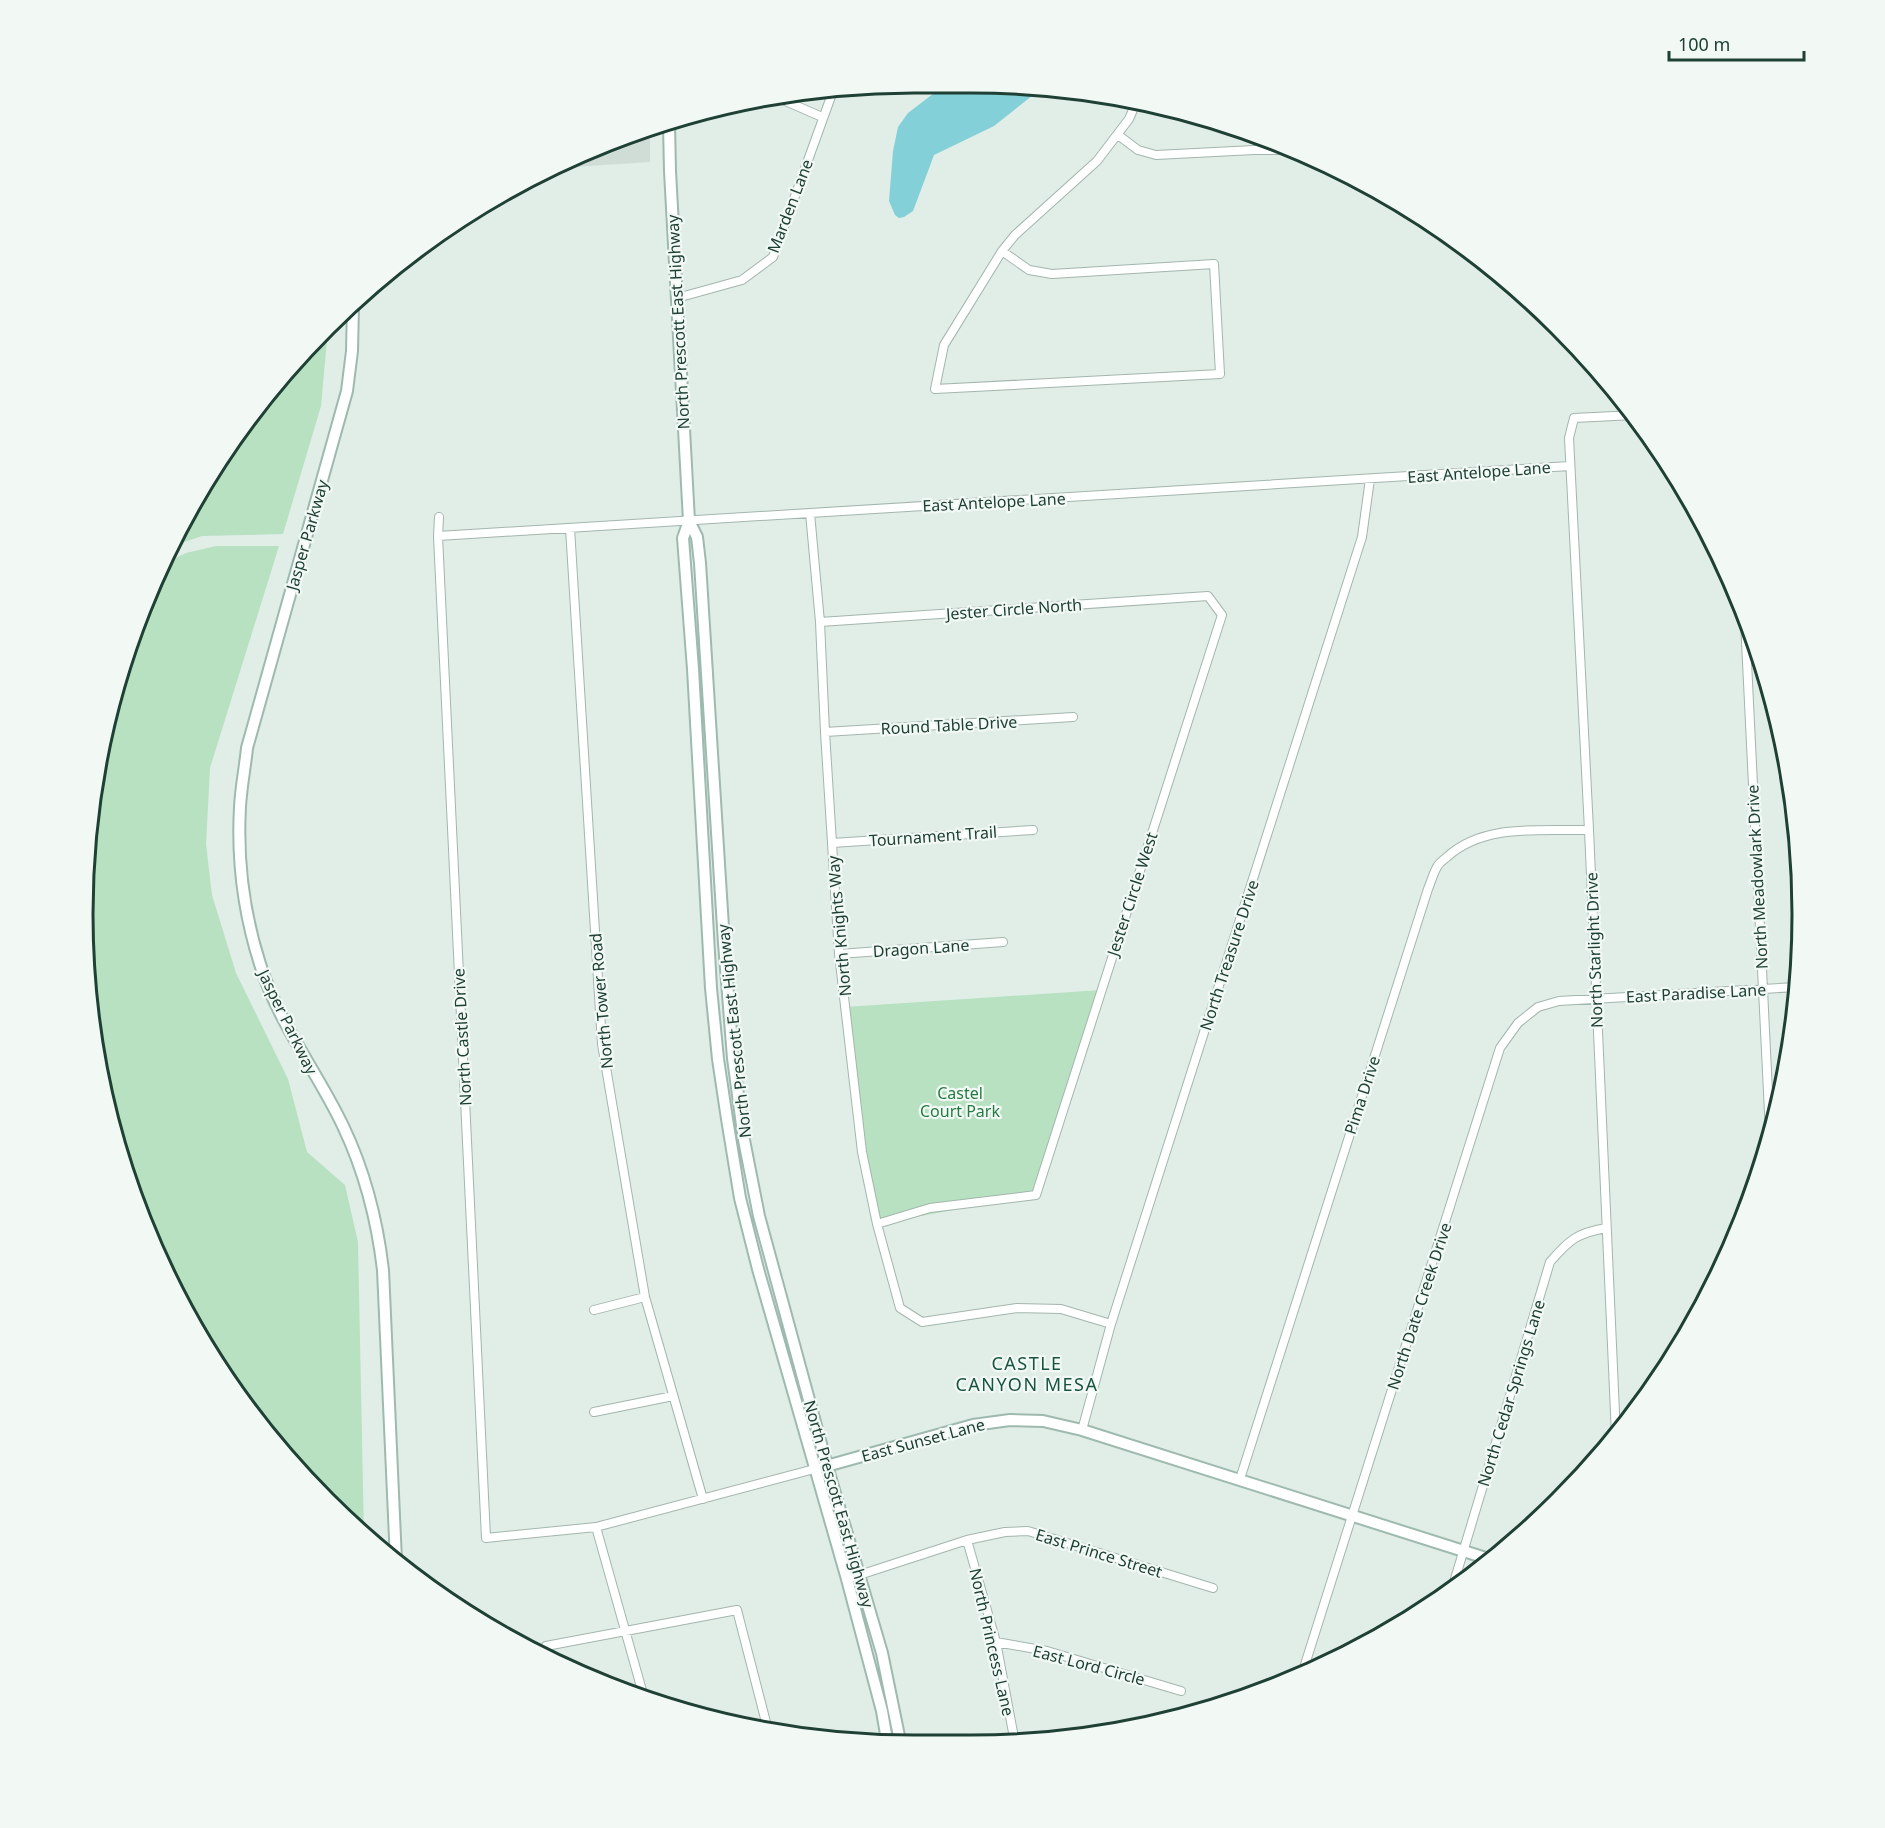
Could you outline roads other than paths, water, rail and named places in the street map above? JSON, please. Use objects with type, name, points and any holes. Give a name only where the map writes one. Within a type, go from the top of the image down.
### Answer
[{"type":"street","name":"Marden Lane","points":[[677,298],[742,280],[773,257],[830,98]]},
{"type":"street","points":[[790,103],[822,117]]},
{"type":"street","points":[[1002,251],[1029,270],[1052,274],[1214,264],[1220,374],[935,389],[944,345],[1002,251],[1015,235],[1097,161],[1118,135],[1133,109]]},
{"type":"street","name":"North Prescott East Highway","points":[[669,131],[689,521],[683,538],[718,1059],[740,1198],[758,1269],[820,1468],[859,1575],[882,1653],[899,1734]]},
{"type":"street","points":[[1118,135],[1138,150],[1156,155],[1273,151]]},
{"type":"street","name":"Jasper Parkway","points":[[353,315],[352,351],[347,391],[247,748],[240,805],[240,850],[243,893],[260,966],[297,1045],[343,1126],[369,1192],[378,1233],[383,1280],[395,1550]]},
{"type":"street","name":"North Starlight Drive","points":[[1615,1422],[1569,438],[1574,418],[1623,416]]},
{"type":"street","name":"East Antelope Lane","points":[[438,536],[1570,466]]},
{"type":"street","name":"North Treasure Drive","points":[[1082,1430],[1111,1324],[1362,537],[1370,479]]},
{"type":"street","name":"North Knights Way","points":[[810,513],[820,622],[839,954],[862,1152],[876,1224],[900,1308],[922,1322],[1017,1308],[1061,1309],[1111,1324]]},
{"type":"street","points":[[438,536],[439,516]]},
{"type":"street","name":"North Prescott East Highway","points":[[689,521],[697,537],[700,563],[717,848],[733,1058],[743,1132],[759,1216],[886,1734]]},
{"type":"street","name":"North Tower Road","points":[[570,528],[602,1044],[645,1297],[704,1499]]},
{"type":"street","name":"North Castle Drive","points":[[438,536],[486,1538]]},
{"type":"street","name":"Jester Circle North","points":[[820,622],[1208,596]]},
{"type":"street","name":"Jester Circle West","points":[[876,1224],[930,1208],[1036,1194],[1222,615],[1208,596]]},
{"type":"street","name":"North Meadowlark Drive","points":[[1746,645],[1769,1106]]},
{"type":"street","name":"Round Table Drive","points":[[825,732],[1073,717]]},
{"type":"street","name":"Tournament Trail","points":[[832,843],[1033,830]]},
{"type":"street","name":"Pima Drive","points":[[1240,1479],[1437,866],[1453,851],[1468,842],[1488,835],[1509,832],[1589,830]]},
{"type":"street","points":[[703,849],[717,848]]},
{"type":"street","name":"Dragon Lane","points":[[839,954],[1003,942]]},
{"type":"street","name":"East Paradise Lane","points":[[1596,999],[1788,988]]},
{"type":"street","name":"North Date Creek Drive","points":[[1305,1663],[1500,1048],[1518,1023],[1538,1007],[1559,1001],[1596,999]]},
{"type":"street","points":[[729,1134],[743,1132]]},
{"type":"street","name":"North Cedar Springs Lane","points":[[1456,1576],[1550,1262],[1565,1244],[1586,1232],[1606,1228]]},
{"type":"street","points":[[594,1310],[645,1297]]},
{"type":"street","points":[[594,1412],[673,1396]]},
{"type":"street","name":"East Sunset Lane","points":[[486,1538],[597,1527],[973,1425],[1010,1420],[1042,1421],[1082,1430],[1481,1557]]},
{"type":"street","points":[[597,1527],[642,1688]]},
{"type":"street","name":"East Prince Street","points":[[847,1579],[967,1540],[1028,1531],[1213,1588]]},
{"type":"street","name":"North Princess Lane","points":[[967,1540],[996,1642],[1014,1733]]},
{"type":"street","points":[[546,1647],[737,1610],[766,1721]]},
{"type":"street","name":"East Lord Circle","points":[[996,1642],[1047,1651],[1181,1691]]},
{"type":"water","points":[[934,93],[1032,96],[994,126],[934,155],[913,211],[899,218],[895,215],[889,201],[893,151],[898,127],[908,113]]},
{"type":"district","name":"CASTLE CANYON MESA","points":[[1027,1373]]},
{"type":"park label","name":"Castel Court Park","points":[[960,1102]]}]
